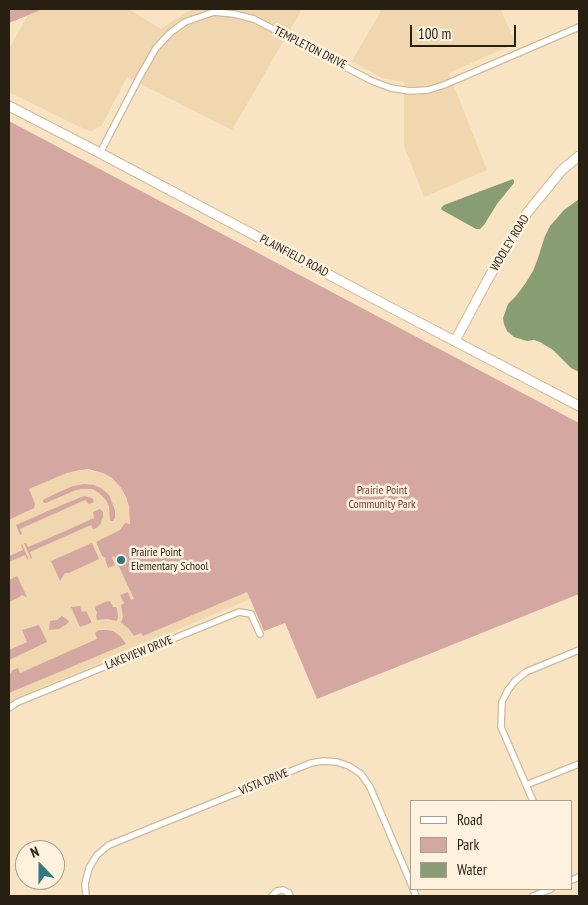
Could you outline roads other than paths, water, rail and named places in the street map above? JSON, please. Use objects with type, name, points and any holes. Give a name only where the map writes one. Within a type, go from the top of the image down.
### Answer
[{"type":"main road","name":"PLAINFIELD ROAD","points":[[9,106],[579,406]]},
{"type":"main road","name":"WOOLEY ROAD","points":[[455,340],[527,213],[562,170],[579,156]]},
{"type":"street","name":"TEMPLETON DRIVE","points":[[100,153],[156,48],[170,33],[186,22],[214,10],[254,19],[372,80],[390,88],[410,91],[428,90],[444,86],[579,27]]},
{"type":"street","name":"LAKEVIEW DRIVE","points":[[9,708],[18,702],[239,612],[251,614],[260,634]]},
{"type":"street","points":[[532,800],[501,727],[502,702],[515,681],[526,672],[579,650]]},
{"type":"street","name":"VISTA DRIVE","points":[[86,896],[84,884],[89,868],[97,856],[109,845],[311,763],[323,761],[337,762],[349,766],[361,774],[370,787],[410,882]]},
{"type":"street","points":[[526,785],[579,764]]},
{"type":"street","points":[[272,896],[277,890],[283,890],[289,893],[290,896]]},
{"type":"street","points":[[533,896],[548,890]]},
{"type":"water","points":[[513,179],[514,183],[480,229],[476,229],[441,208],[444,205]]},
{"type":"water","points":[[579,199],[579,372],[571,368],[553,350],[540,342],[514,337],[507,331],[503,318],[508,304],[516,296],[533,271],[550,226],[564,210]]},
{"type":"place","name":"Prairie Point Elementary School","points":[[121,560]]},
{"type":"park label","name":"Prairie Point Community Park","points":[[382,498]]}]
